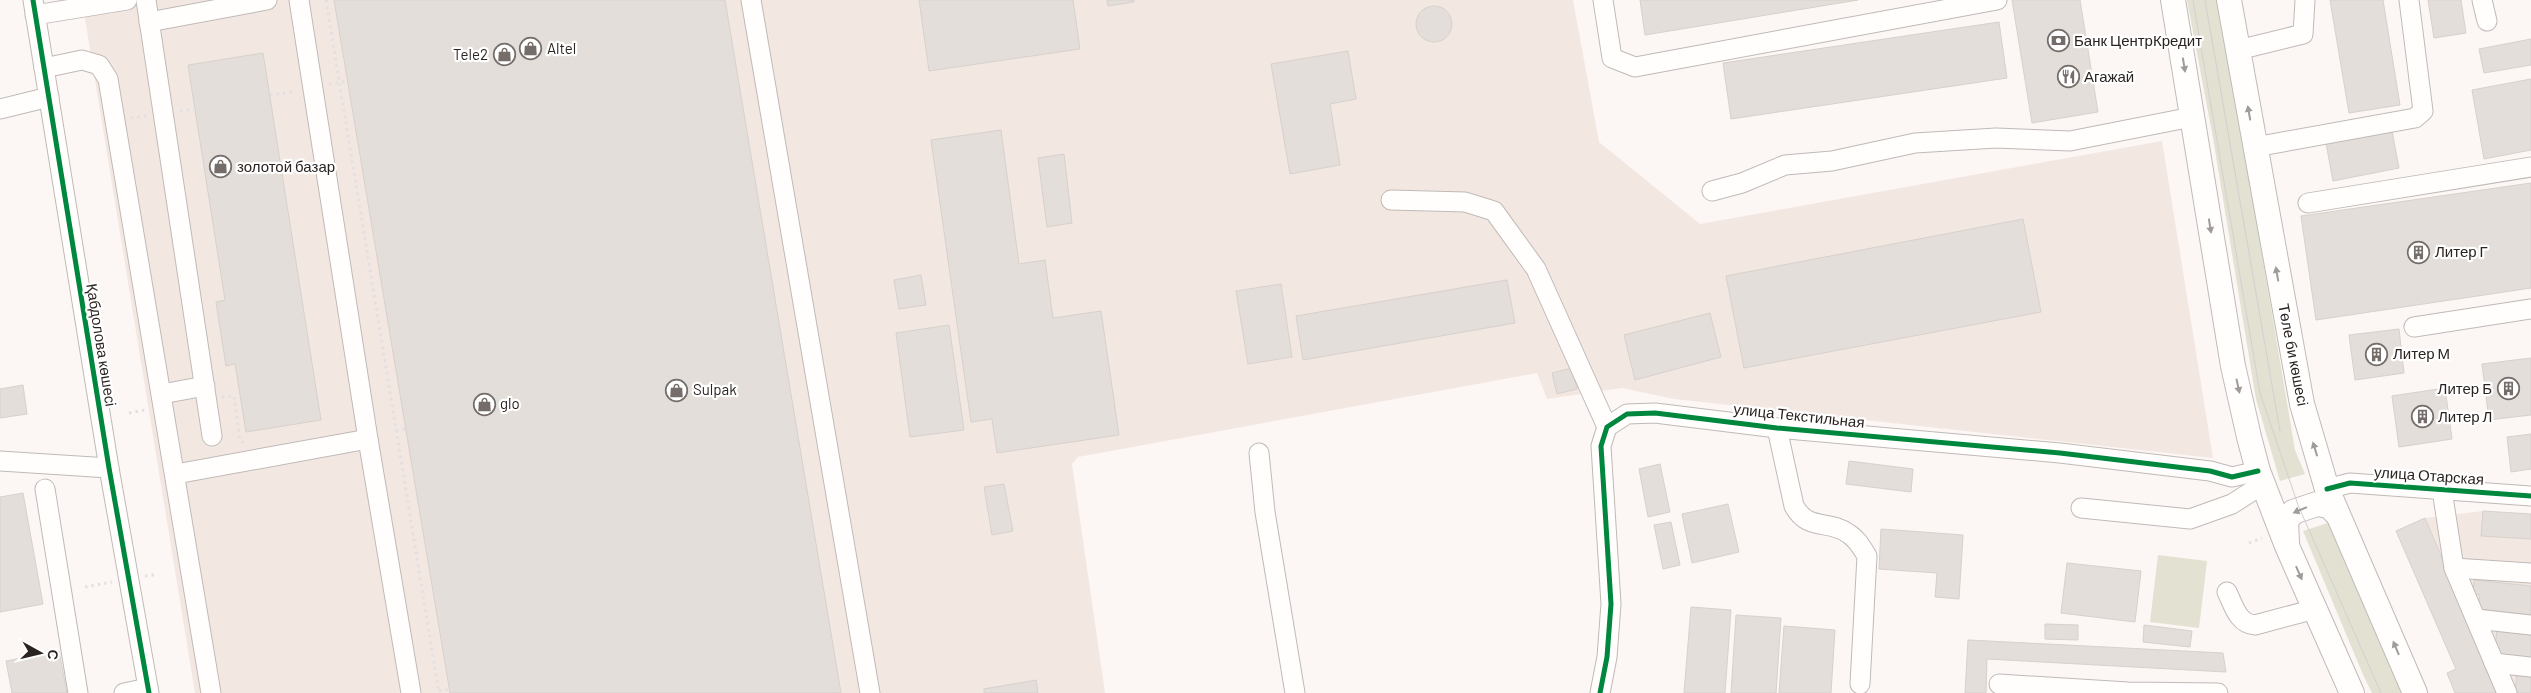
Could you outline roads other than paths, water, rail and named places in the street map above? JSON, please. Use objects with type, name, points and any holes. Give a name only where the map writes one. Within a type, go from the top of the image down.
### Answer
[{"type":"main road","points":[[2173,0],[2233,366],[2261,478],[2287,546],[2352,693]]},
{"type":"main road","name":"Төле би көшесі","points":[[2230,0],[2302,404],[2327,489],[2415,693]]},
{"type":"main road","points":[[2287,546],[2286,521],[2293,512],[2317,504],[2329,506],[2338,514]]},
{"type":"street","points":[[34,8],[128,0]]},
{"type":"street","points":[[146,0],[212,436]]},
{"type":"street","points":[[149,22],[268,0]]},
{"type":"street","points":[[299,0],[367,432],[411,693]]},
{"type":"street","points":[[750,0],[870,693]]},
{"type":"street","points":[[1603,0],[1612,58],[1634,67],[1997,0]]},
{"type":"street","points":[[2238,50],[2303,34],[2304,0]]},
{"type":"street","points":[[2255,147],[2415,118],[2423,111],[2410,0]]},
{"type":"street","points":[[2482,0],[2488,21]]},
{"type":"street","name":"Қабдолова көшесі","points":[[34,8],[109,468],[148,690]]},
{"type":"street","points":[[44,68],[82,60],[100,65],[108,79],[176,474],[211,693]]},
{"type":"street","points":[[0,109],[49,97]]},
{"type":"street","points":[[1712,190],[1742,183],[1785,165],[1832,161],[1915,143],[1996,138],[2070,141],[2192,117]]},
{"type":"street","points":[[2308,203],[2531,168]]},
{"type":"street","points":[[1391,200],[1465,202],[1494,212],[1536,268],[1607,427],[1601,446],[1611,604],[1608,657],[1600,693]]},
{"type":"street","points":[[2414,327],[2531,309]]},
{"type":"street","points":[[162,394],[206,393]]},
{"type":"street","name":"улица Текстильная","points":[[1607,427],[1627,414],[1655,413],[1777,428],[2060,453],[2210,471],[2232,478],[2261,478]]},
{"type":"street","points":[[1777,428],[1794,506],[1798,513],[1804,520],[1848,532],[1867,556],[1860,684]]},
{"type":"street","points":[[176,474],[367,432]]},
{"type":"street","points":[[1259,453],[1265,512],[1295,693]]},
{"type":"street","points":[[0,461],[109,468]]},
{"type":"street","points":[[2081,508],[2190,520],[2232,504],[2261,478]]},
{"type":"street","name":"улица Отарская","points":[[2327,489],[2350,483],[2531,496]]},
{"type":"street","points":[[45,489],[78,693]]},
{"type":"street","points":[[2442,490],[2454,568],[2507,693]]},
{"type":"street","points":[[2454,568],[2531,573]]},
{"type":"street","points":[[2227,592],[2243,622],[2248,625],[2255,626],[2315,609]]},
{"type":"street","points":[[2476,619],[2531,625]]},
{"type":"street","points":[[2494,663],[2531,667]]},
{"type":"street","points":[[1999,684],[2128,692],[2218,693]]},
{"type":"street","points":[[124,693],[148,690]]},
{"type":"tram line","points":[[2193,0],[2260,393],[2298,505],[2381,693]]},
{"type":"tram line","points":[[2205,0],[2280,431]]},
{"type":"place","name":"Банк ЦентрКредит","points":[[2058,41]]},
{"type":"place","name":"Altel","points":[[531,49]]},
{"type":"place","name":"Tele2","points":[[504,55]]},
{"type":"place","name":"Агажай","points":[[2068,77]]},
{"type":"place","name":"золотой базар","points":[[221,167]]},
{"type":"place","name":"Литер Г","points":[[2419,252]]},
{"type":"place","name":"Литер М","points":[[2377,354]]},
{"type":"place","name":"Литер Б","points":[[2508,389]]},
{"type":"place","name":"Sulpak","points":[[677,390]]},
{"type":"place","name":"glo","points":[[484,404]]},
{"type":"place","name":"Литер Л","points":[[2422,417]]}]
